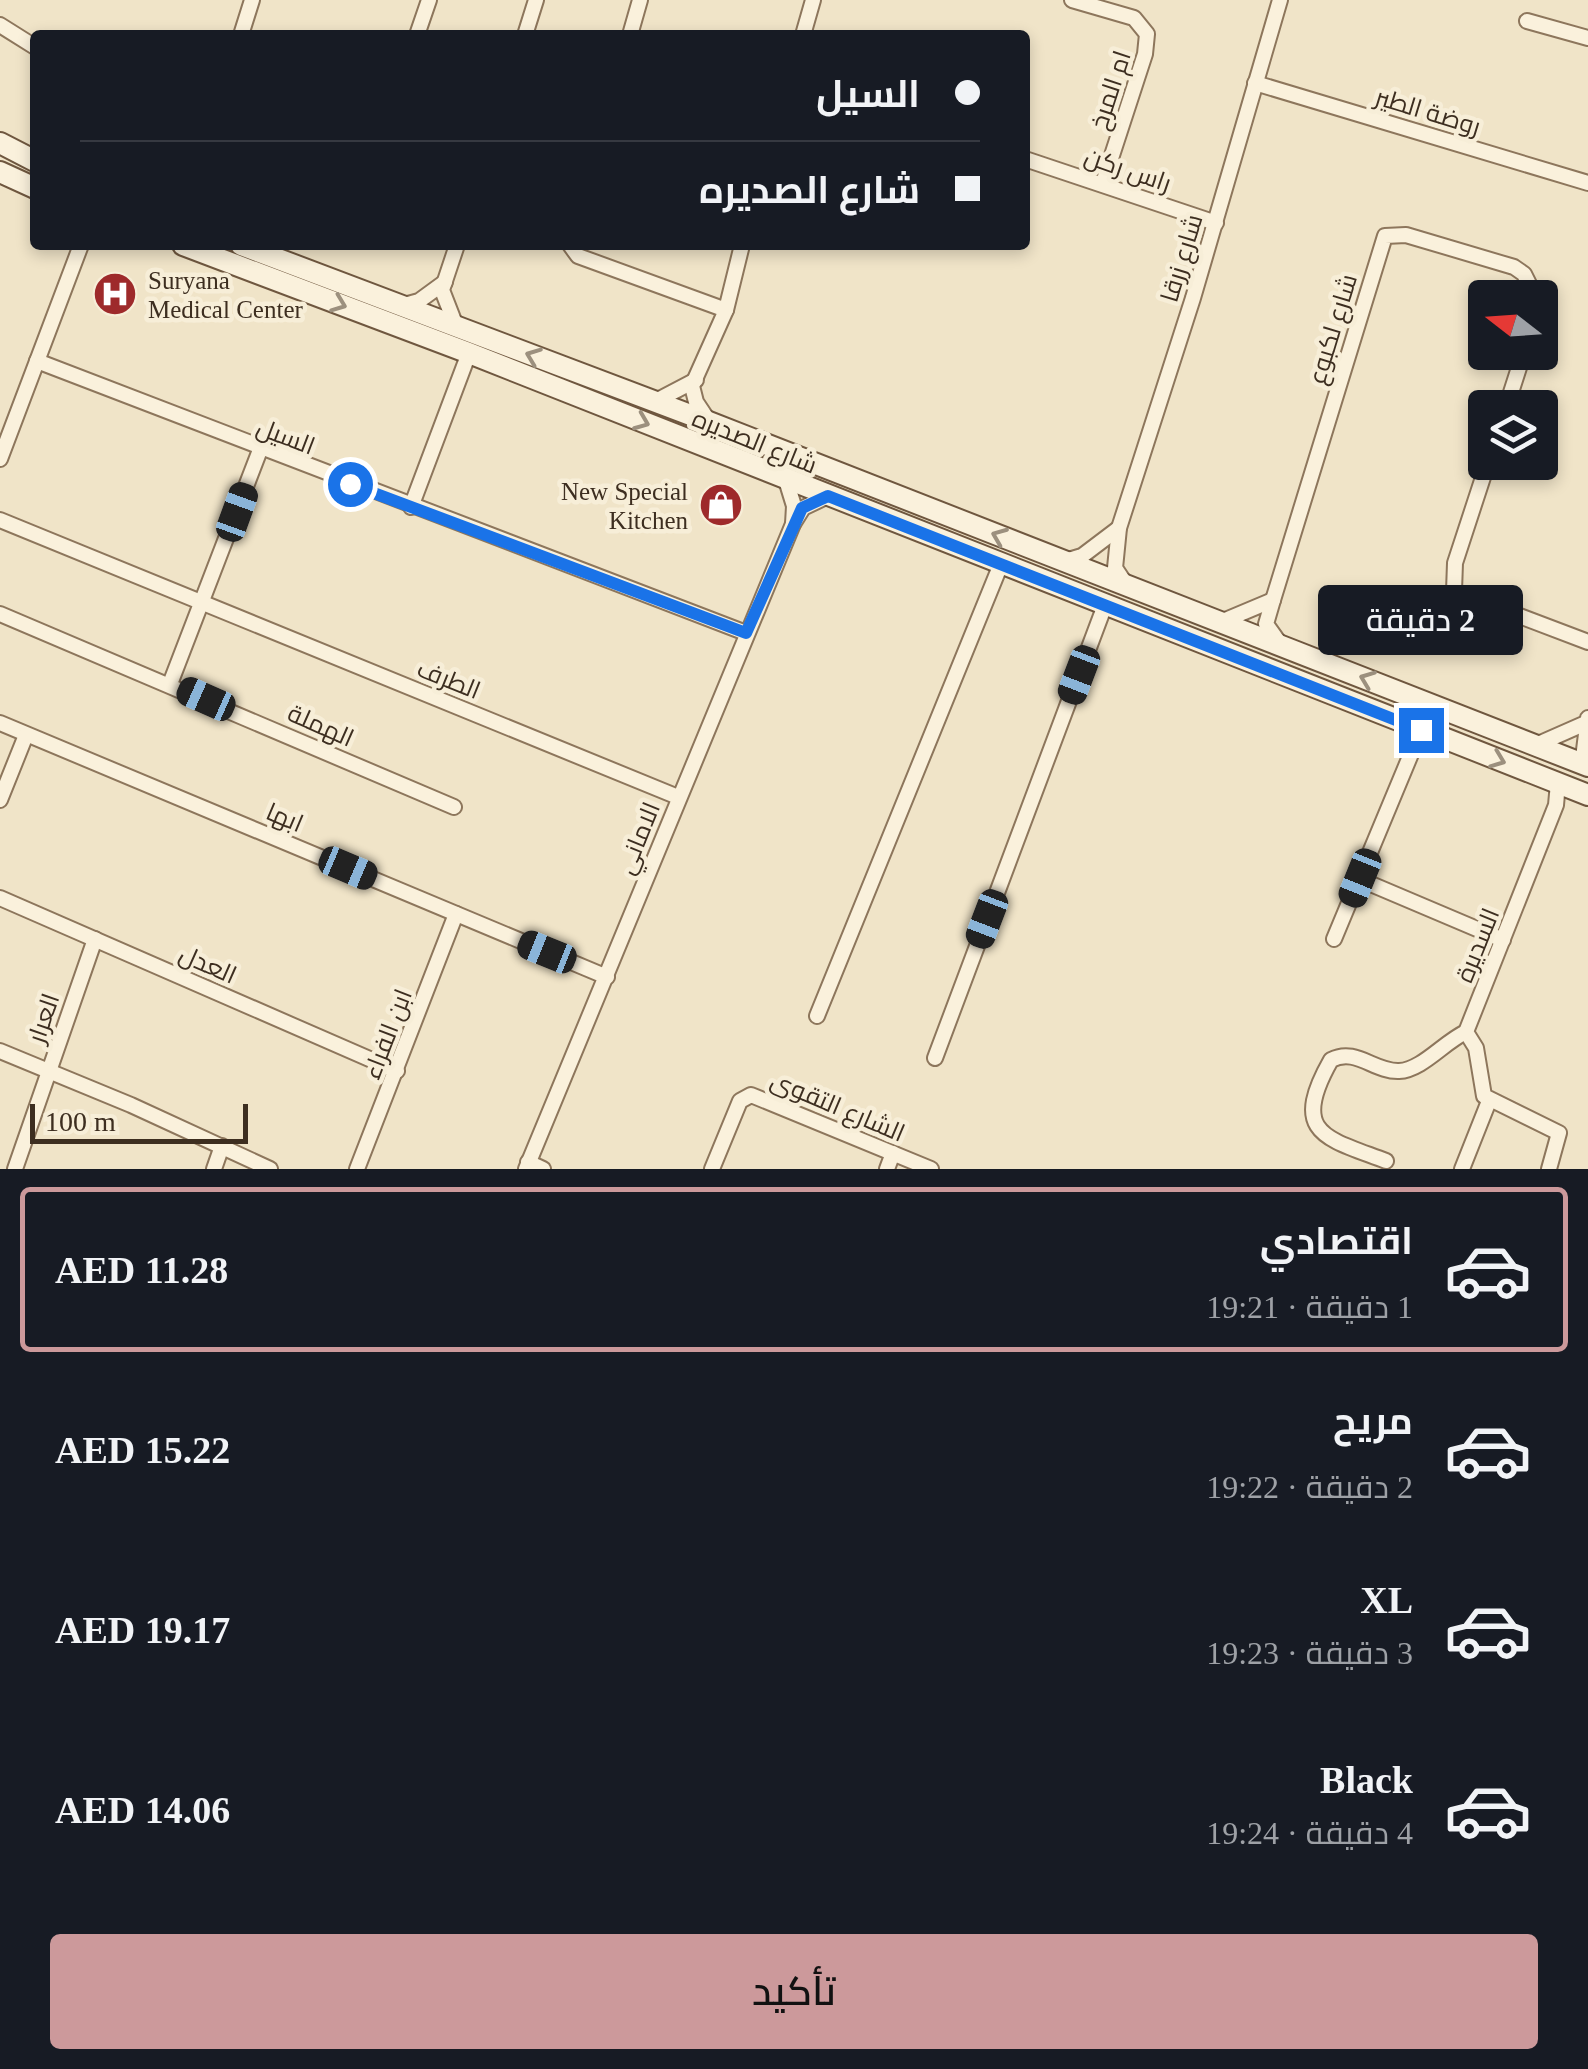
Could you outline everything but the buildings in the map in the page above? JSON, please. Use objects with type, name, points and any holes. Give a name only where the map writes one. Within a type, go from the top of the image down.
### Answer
[{"type":"main road","points":[[0,142],[30,158]]},
{"type":"main road","points":[[0,172],[30,186]]},
{"type":"main road","name":"شارع الصديره","points":[[195,250],[469,353],[1421,730],[1569,793]]},
{"type":"main road","name":"شارع الصديره","points":[[254,250],[710,422],[1588,766]]},
{"type":"street","points":[[243,30],[252,0]]},
{"type":"street","points":[[419,30],[428,0]]},
{"type":"street","points":[[527,30],[536,0]]},
{"type":"street","points":[[631,30],[640,0]]},
{"type":"street","points":[[805,30],[814,0]]},
{"type":"street","name":"ام المرخ","points":[[1072,0],[1134,18],[1147,34],[1145,54],[1103,183]]},
{"type":"street","name":"شارع زرقا","points":[[1127,586],[1115,568],[1118,528],[1216,223],[1280,0]]},
{"type":"street","points":[[1527,21],[1588,38]]},
{"type":"street","points":[[0,25],[30,45]]},
{"type":"street","name":"روضة الطير","points":[[1255,83],[1588,183]]},
{"type":"street","name":"راس ركن","points":[[1030,161],[1216,223]]},
{"type":"street","name":"شارع لكبوع","points":[[1282,646],[1266,624],[1272,600],[1385,236],[1406,235],[1514,267],[1527,280]]},
{"type":"street","points":[[0,458],[80,250]]},
{"type":"street","points":[[455,250],[444,300],[456,326]]},
{"type":"street","points":[[574,250],[578,256],[726,310]]},
{"type":"street","points":[[710,422],[693,394],[726,310],[741,250]]},
{"type":"street","points":[[399,305],[419,301],[446,281]]},
{"type":"street","points":[[411,507],[469,353]]},
{"type":"street","name":"السيل","points":[[37,361],[260,450],[746,633]]},
{"type":"street","points":[[653,402],[697,380]]},
{"type":"street","points":[[170,684],[260,450]]},
{"type":"street","points":[[786,480],[794,506],[793,524]]},
{"type":"street","points":[[1482,480],[1455,564],[1454,591],[1588,642]]},
{"type":"street","name":"الاماني","points":[[532,1167],[678,796],[793,524],[802,508],[828,496]]},
{"type":"street","name":"الطرف","points":[[0,520],[678,796]]},
{"type":"street","points":[[1062,562],[1082,556],[1118,528]]},
{"type":"street","points":[[817,1016],[1000,564]]},
{"type":"street","points":[[1219,622],[1239,618],[1272,600]]},
{"type":"street","points":[[935,1058],[1105,605]]},
{"type":"street","name":"الهملة","points":[[0,614],[454,808]]},
{"type":"street","points":[[1536,745],[1587,720]]},
{"type":"street","points":[[1587,720],[1583,758],[1588,766]]},
{"type":"street","name":"ابها","points":[[0,723],[607,977]]},
{"type":"street","points":[[1334,940],[1421,730]]},
{"type":"street","points":[[0,800],[26,735]]},
{"type":"street","name":"السديرة","points":[[1466,1032],[1569,793]]},
{"type":"street","points":[[1360,878],[1503,940]]},
{"type":"street","name":"العدل","points":[[0,898],[397,1072]]},
{"type":"street","name":"ابن الفراء","points":[[357,1169],[456,914]]},
{"type":"street","name":"العرار","points":[[15,1169],[95,938]]},
{"type":"street","points":[[1386,1161],[1322,1136],[1314,1127],[1313,1114],[1332,1060],[1346,1055],[1394,1072],[1409,1070],[1466,1032],[1476,1048],[1481,1091],[1490,1101],[1559,1133],[1559,1145],[1549,1169]]},
{"type":"street","points":[[0,1051],[270,1169]]},
{"type":"street","name":"الشارع التقوى","points":[[712,1169],[740,1101],[751,1094],[932,1169]]},
{"type":"street","points":[[1462,1169],[1490,1101]]},
{"type":"street","points":[[214,1169],[222,1146]]},
{"type":"street","points":[[887,1169],[893,1154]]},
{"type":"place","name":"Suryana Medical Center","points":[[115,294]]},
{"type":"place","name":"New Special Kitchen","points":[[721,505]]},
{"type":"route","points":[[350,484],[746,633],[802,508],[828,496],[1421,730]]}]
